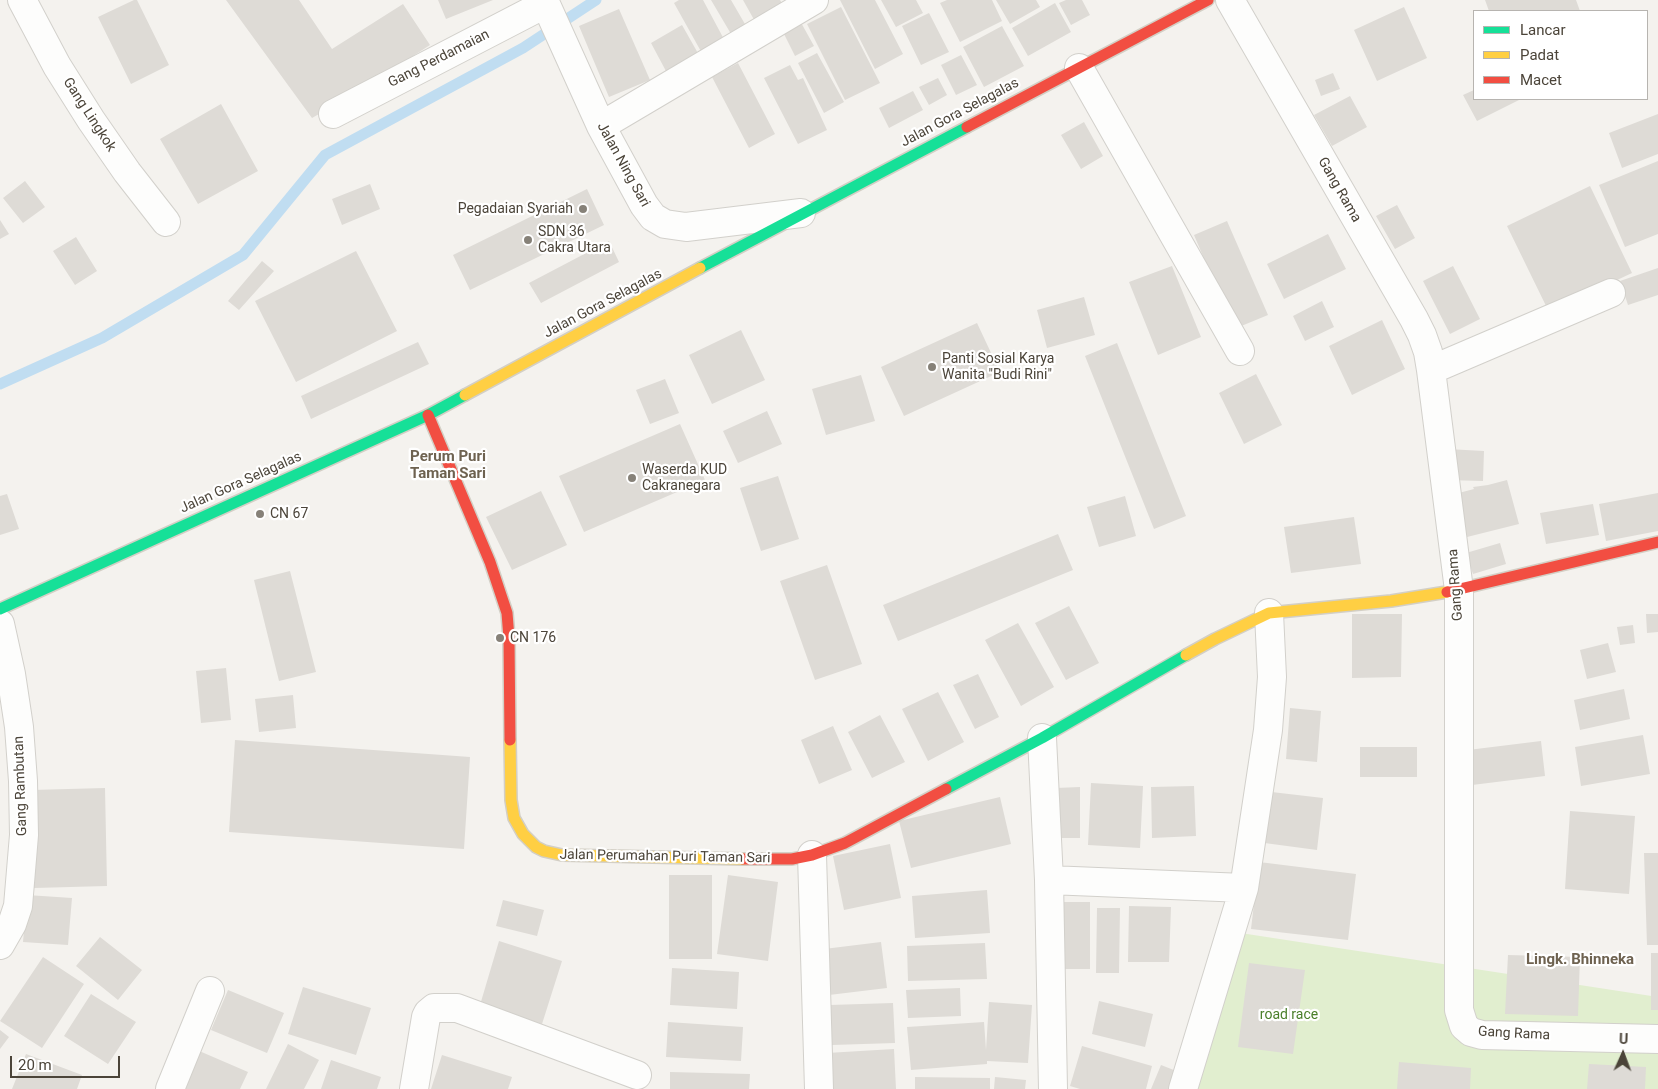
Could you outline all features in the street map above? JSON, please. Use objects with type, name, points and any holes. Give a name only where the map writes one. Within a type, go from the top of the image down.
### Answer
[{"type":"street","name":"Gang Lingkok","points":[[22,0],[57,66],[91,120],[127,172],[166,222]]},
{"type":"street","points":[[600,126],[814,0]]},
{"type":"street","name":"Jalan Gora Selagalas","points":[[0,609],[428,415],[802,213],[1208,0]]},
{"type":"street","name":"Gang Rama","points":[[1230,0],[1414,318],[1422,335],[1431,370],[1459,590],[1459,1010],[1464,1026],[1471,1032],[1482,1035],[1658,1039]]},
{"type":"street","name":"Jalan Ning Sari","points":[[545,2],[600,126],[648,212],[665,224],[686,228],[802,213]]},
{"type":"street","name":"Gang Perdamaian","points":[[333,114],[545,2]]},
{"type":"street","points":[[1079,68],[1240,351]]},
{"type":"street","points":[[1431,370],[1611,293]]},
{"type":"street","name":"Jalan Perumahan Puri Taman Sari","points":[[428,415],[490,562],[507,613],[511,800],[514,818],[523,834],[536,847],[562,856],[770,860],[792,859],[812,855],[845,843],[1042,738],[1215,639],[1269,613]]},
{"type":"street","points":[[1183,1089],[1244,888],[1268,730],[1272,677],[1269,613],[1391,601],[1459,590],[1658,542]]},
{"type":"street","name":"Gang Rambutan","points":[[0,624],[11,674],[19,727],[24,835],[18,906],[12,924],[0,945]]},
{"type":"street","points":[[1042,738],[1049,880],[1053,1089]]},
{"type":"street","points":[[812,855],[819,1089]]},
{"type":"street","points":[[1049,880],[1244,888]]},
{"type":"street","points":[[170,1089],[210,991]]},
{"type":"street","points":[[414,1089],[426,1017],[428,1012],[434,1008],[457,1008],[637,1074]]},
{"type":"green space","name":"road race","points":[[1234,932],[1658,997],[1658,1089],[1194,1089]]},
{"type":"building","points":[[137,0],[169,65],[131,84],[98,17]]},
{"type":"building","points":[[226,0],[299,0],[332,49],[403,4],[430,45],[359,91],[312,118]]},
{"type":"building","points":[[438,0],[493,0],[446,19]]},
{"type":"building","points":[[679,0],[703,0],[726,43],[703,55],[674,3]]},
{"type":"building","points":[[711,0],[731,0],[749,31],[734,39]]},
{"type":"building","points":[[743,0],[780,0],[786,10],[757,25]]},
{"type":"building","points":[[840,0],[875,0],[903,54],[875,69]]},
{"type":"building","points":[[881,0],[916,0],[923,13],[896,27]]},
{"type":"building","points":[[947,0],[992,0],[1002,21],[960,42],[940,3]]},
{"type":"building","points":[[996,0],[1036,0],[1040,7],[1010,24]]},
{"type":"building","points":[[1066,0],[1082,0],[1090,15],[1071,25],[1059,3]]},
{"type":"building","points":[[1485,0],[1576,0],[1580,10],[1489,10]]},
{"type":"building","points":[[1055,3],[1071,32],[1028,56],[1012,28]]},
{"type":"building","points":[[841,7],[880,83],[845,100],[807,24]]},
{"type":"building","points":[[1404,7],[1427,58],[1377,81],[1354,30]]},
{"type":"building","points":[[619,9],[650,80],[609,97],[579,26]]},
{"type":"building","points":[[929,13],[949,52],[921,65],[902,26]]},
{"type":"building","points":[[799,19],[814,46],[795,56],[781,28]]},
{"type":"building","points":[[682,25],[699,55],[667,73],[651,43]]},
{"type":"building","points":[[1002,26],[1024,66],[984,87],[963,47]]},
{"type":"building","points":[[817,53],[844,102],[824,113],[798,63]]},
{"type":"building","points":[[961,55],[977,85],[956,95],[941,65]]},
{"type":"building","points":[[738,63],[775,134],[749,148],[712,77]]},
{"type":"building","points":[[790,65],[798,80],[803,78],[827,130],[798,144],[764,78]]},
{"type":"building","points":[[1333,73],[1340,89],[1321,96],[1315,80]]},
{"type":"building","points":[[938,78],[947,95],[929,105],[919,87]]},
{"type":"building","points":[[1473,90],[1473,100],[1519,100],[1477,121],[1463,95]]},
{"type":"building","points":[[913,91],[923,110],[889,128],[879,108]]},
{"type":"building","points":[[1350,96],[1367,127],[1332,146],[1314,115]]},
{"type":"building","points":[[221,104],[258,171],[198,204],[160,139]]},
{"type":"building","points":[[1658,114],[1658,154],[1622,168],[1609,133]]},
{"type":"building","points":[[1084,122],[1103,156],[1081,169],[1061,135]]},
{"type":"building","points":[[1658,161],[1658,234],[1625,247],[1599,185]]},
{"type":"building","points":[[25,181],[45,207],[23,223],[3,198]]},
{"type":"building","points":[[370,184],[380,209],[342,225],[332,199]]},
{"type":"building","points":[[1590,186],[1632,273],[1549,312],[1507,226]]},
{"type":"building","name":"SDN 36 Cakra Utara","points":[[587,189],[604,225],[470,290],[453,255]]},
{"type":"building","points":[[1397,205],[1415,238],[1395,249],[1376,216]]},
{"type":"building","points":[[0,220],[9,234],[0,239]]},
{"type":"building","points":[[1227,221],[1268,315],[1234,329],[1194,235]]},
{"type":"building","points":[[1328,234],[1346,269],[1284,299],[1267,264]]},
{"type":"building","points":[[76,237],[97,271],[75,285],[53,251]]},
{"type":"building","points":[[609,241],[619,262],[541,303],[529,283]]},
{"type":"building","points":[[356,251],[397,331],[296,382],[255,301]]},
{"type":"building","points":[[262,261],[274,271],[239,310],[228,301]]},
{"type":"building","points":[[1172,266],[1201,337],[1158,355],[1129,282]]},
{"type":"building","points":[[1453,266],[1480,319],[1450,334],[1423,281]]},
{"type":"building","points":[[1658,268],[1658,295],[1628,305],[1620,281]]},
{"type":"building","points":[[1084,297],[1095,335],[1047,348],[1037,310]]},
{"type":"building","points":[[1322,301],[1334,327],[1305,341],[1293,316]]},
{"type":"building","points":[[1382,320],[1405,369],[1352,395],[1329,346]]},
{"type":"building","points":[[977,323],[1000,372],[904,416],[881,367]]},
{"type":"building","points":[[741,330],[765,380],[712,404],[689,355]]},
{"type":"building","points":[[418,342],[429,364],[311,419],[301,396]]},
{"type":"building","points":[[1117,343],[1186,516],[1154,529],[1085,356]]},
{"type":"building","points":[[1256,374],[1282,425],[1244,444],[1219,393]]},
{"type":"building","points":[[861,375],[875,421],[826,435],[812,389]]},
{"type":"building","name":"Waserda KUD Cakranegara","points":[[665,379],[679,413],[650,424],[636,390]]},
{"type":"building","name":"Waserda KUD Cakranegara","points":[[767,411],[782,444],[738,463],[723,431]]},
{"type":"building","name":"Waserda KUD Cakranegara","points":[[680,424],[705,480],[584,532],[559,476]]},
{"type":"building","points":[[1447,449],[1484,451],[1483,481],[1446,480]]},
{"type":"building","name":"Waserda KUD Cakranegara","points":[[778,476],[799,539],[761,551],[740,488]]},
{"type":"building","points":[[1507,480],[1519,524],[1467,537],[1455,494],[1474,489],[1473,487]]},
{"type":"building","points":[[541,491],[567,545],[512,570],[486,517]]},
{"type":"building","points":[[1658,493],[1658,531],[1606,541],[1599,504]]},
{"type":"building","points":[[7,494],[19,529],[0,535],[0,496]]},
{"type":"building","points":[[1125,496],[1136,536],[1099,547],[1087,507]]},
{"type":"building","points":[[1593,504],[1599,535],[1546,544],[1540,513]]},
{"type":"building","points":[[1354,517],[1361,564],[1291,573],[1284,527]]},
{"type":"building","points":[[1058,534],[1073,570],[898,641],[883,605]]},
{"type":"building","points":[[1500,543],[1506,564],[1473,574],[1466,553]]},
{"type":"building","points":[[827,565],[862,664],[815,680],[780,581]]},
{"type":"building","points":[[290,571],[316,672],[279,681],[254,580]]},
{"type":"building","points":[[1069,606],[1099,663],[1066,680],[1035,623]]},
{"type":"building","points":[[1352,614],[1402,614],[1401,677],[1352,678]]},
{"type":"building","points":[[1646,614],[1658,614],[1658,632],[1647,633]]},
{"type":"building","points":[[1018,623],[1054,687],[1021,706],[985,640]]},
{"type":"building","points":[[1633,625],[1635,643],[1620,645],[1617,627]]},
{"type":"building","points":[[1608,643],[1616,672],[1587,679],[1580,650]]},
{"type":"building","points":[[226,668],[231,720],[201,723],[196,671]]},
{"type":"building","points":[[978,674],[999,717],[975,729],[953,685]]},
{"type":"building","points":[[1624,689],[1630,719],[1580,730],[1574,700]]},
{"type":"building","points":[[938,692],[964,742],[928,761],[902,709]]},
{"type":"building","points":[[293,695],[296,728],[259,732],[255,699]]},
{"type":"building","points":[[1290,708],[1321,711],[1317,762],[1286,759]]},
{"type":"building","points":[[880,715],[905,762],[872,778],[848,732]]},
{"type":"building","points":[[833,726],[852,770],[819,784],[801,740]]},
{"type":"building","points":[[1643,735],[1650,774],[1581,786],[1575,747]]},
{"type":"building","points":[[235,740],[470,757],[464,849],[229,832]]},
{"type":"building","points":[[1541,741],[1545,776],[1472,785],[1468,750]]},
{"type":"building","points":[[1360,747],[1417,747],[1417,777],[1360,777]]},
{"type":"building","points":[[1091,783],[1143,786],[1140,848],[1088,845]]},
{"type":"building","points":[[1194,786],[1196,836],[1152,838],[1151,787]]},
{"type":"building","points":[[1080,787],[1080,838],[1056,838],[1056,788]]},
{"type":"building","points":[[105,788],[107,886],[34,888],[31,790]]},
{"type":"building","points":[[1263,791],[1323,798],[1317,850],[1257,842]]},
{"type":"building","points":[[1000,797],[1011,844],[911,868],[899,821]]},
{"type":"building","points":[[1570,811],[1635,816],[1629,894],[1565,889]]},
{"type":"building","points":[[890,844],[901,898],[844,910],[833,856]]},
{"type":"building","points":[[1644,853],[1658,853],[1658,945],[1647,945]]},
{"type":"building","points":[[1259,862],[1356,874],[1348,940],[1251,929]]},
{"type":"building","points":[[669,875],[712,875],[712,959],[669,959]]},
{"type":"building","points":[[728,875],[778,882],[768,961],[717,954]]},
{"type":"building","points":[[987,890],[990,933],[915,938],[912,896]]},
{"type":"building","points":[[27,895],[72,898],[68,945],[23,942]]},
{"type":"building","points":[[503,900],[544,910],[537,936],[496,926]]},
{"type":"building","points":[[1055,902],[1090,902],[1090,969],[1055,969]]},
{"type":"building","points":[[1129,906],[1171,907],[1169,962],[1128,962]]},
{"type":"building","points":[[1097,908],[1120,908],[1119,973],[1096,973]]},
{"type":"building","points":[[100,937],[142,970],[118,1000],[76,966]]},
{"type":"building","points":[[499,941],[562,961],[542,1024],[480,1005]]},
{"type":"building","points":[[881,942],[887,988],[829,995],[824,949]]},
{"type":"building","points":[[985,943],[987,979],[908,981],[907,946]]},
{"type":"building","points":[[1651,953],[1658,953],[1658,1010],[1651,1010]]},
{"type":"building","points":[[1508,955],[1580,957],[1578,1016],[1505,1014]]},
{"type":"building","points":[[43,957],[84,984],[42,1048],[0,1021]]},
{"type":"building","points":[[1249,963],[1305,970],[1293,1054],[1238,1047]]},
{"type":"building","points":[[672,968],[739,972],[737,1009],[670,1005]]},
{"type":"building","points":[[303,987],[371,1008],[356,1055],[288,1034]]},
{"type":"building","points":[[960,988],[961,1016],[908,1018],[906,990]]},
{"type":"building","points":[[228,990],[284,1013],[267,1053],[211,1030]]},
{"type":"building","points":[[91,994],[136,1022],[108,1064],[64,1036]]},
{"type":"building","points":[[1099,1001],[1153,1014],[1145,1047],[1092,1034]]},
{"type":"building","points":[[989,1002],[1032,1005],[1028,1063],[987,1061],[987,1064],[911,1070],[907,1027],[984,1022],[986,1050]]},
{"type":"building","points":[[893,1003],[895,1043],[832,1045],[830,1005]]},
{"type":"building","points":[[668,1022],[743,1027],[741,1061],[666,1057]]},
{"type":"building","points":[[0,1030],[9,1037],[0,1049]]},
{"type":"building","points":[[288,1044],[319,1060],[304,1089],[266,1089]]},
{"type":"building","points":[[1082,1046],[1152,1066],[1146,1089],[1080,1089],[1070,1086]]},
{"type":"building","points":[[190,1047],[248,1072],[240,1089],[171,1089]]},
{"type":"building","points":[[894,1049],[896,1089],[829,1089],[827,1053]]},
{"type":"building","points":[[26,1054],[82,1075],[77,1089],[12,1089]]},
{"type":"building","points":[[442,1055],[512,1077],[508,1089],[431,1089]]},
{"type":"building","points":[[331,1060],[381,1077],[377,1089],[321,1089]]},
{"type":"building","points":[[1399,1062],[1471,1068],[1470,1089],[1397,1089]]},
{"type":"building","points":[[1589,1064],[1646,1067],[1645,1089],[1587,1089]]},
{"type":"building","points":[[1161,1065],[1184,1074],[1178,1089],[1151,1089]]},
{"type":"building","points":[[670,1072],[750,1074],[749,1089],[670,1089]]},
{"type":"building","points":[[915,1077],[990,1078],[990,1089],[915,1089]]},
{"type":"building","points":[[995,1077],[1026,1080],[1025,1089],[994,1089]]},
{"type":"waterway","points":[[0,384],[102,338],[243,255],[325,155],[523,48],[596,0]]},
{"type":"traffic: fast","points":[[700,268],[967,127]]},
{"type":"traffic: fast","points":[[0,609],[428,415],[465,395]]},
{"type":"traffic: fast","points":[[946,789],[1042,738],[1186,655]]},
{"type":"traffic: slow","points":[[465,395],[700,268]]},
{"type":"traffic: slow","points":[[1186,655],[1269,613],[1391,601],[1447,592]]},
{"type":"traffic: slow","points":[[510,740],[511,800],[514,818],[523,834],[536,847],[562,855],[743,859]]},
{"type":"traffic: jam","points":[[967,127],[1208,0]]},
{"type":"traffic: jam","points":[[428,415],[490,562],[507,613],[510,740]]},
{"type":"traffic: jam","points":[[1447,592],[1658,542]]},
{"type":"traffic: jam","points":[[743,859],[792,859],[812,855],[845,843],[946,789]]},
{"type":"place","name":"Pegadaian Syariah","points":[[583,209]]},
{"type":"place","name":"SDN 36 Cakra Utara","points":[[528,240]]},
{"type":"place","name":"Panti Sosial Karya Wanita \"Budi Rini\"","points":[[932,367]]},
{"type":"place","name":"Waserda KUD Cakranegara","points":[[632,478]]},
{"type":"place","name":"CN 67","points":[[260,514]]},
{"type":"place","name":"CN 176","points":[[500,638]]},
{"type":"district","name":"Perum Puri Taman Sari","points":[[448,466]]},
{"type":"district","name":"Lingk. Bhinneka","points":[[1580,960]]}]
